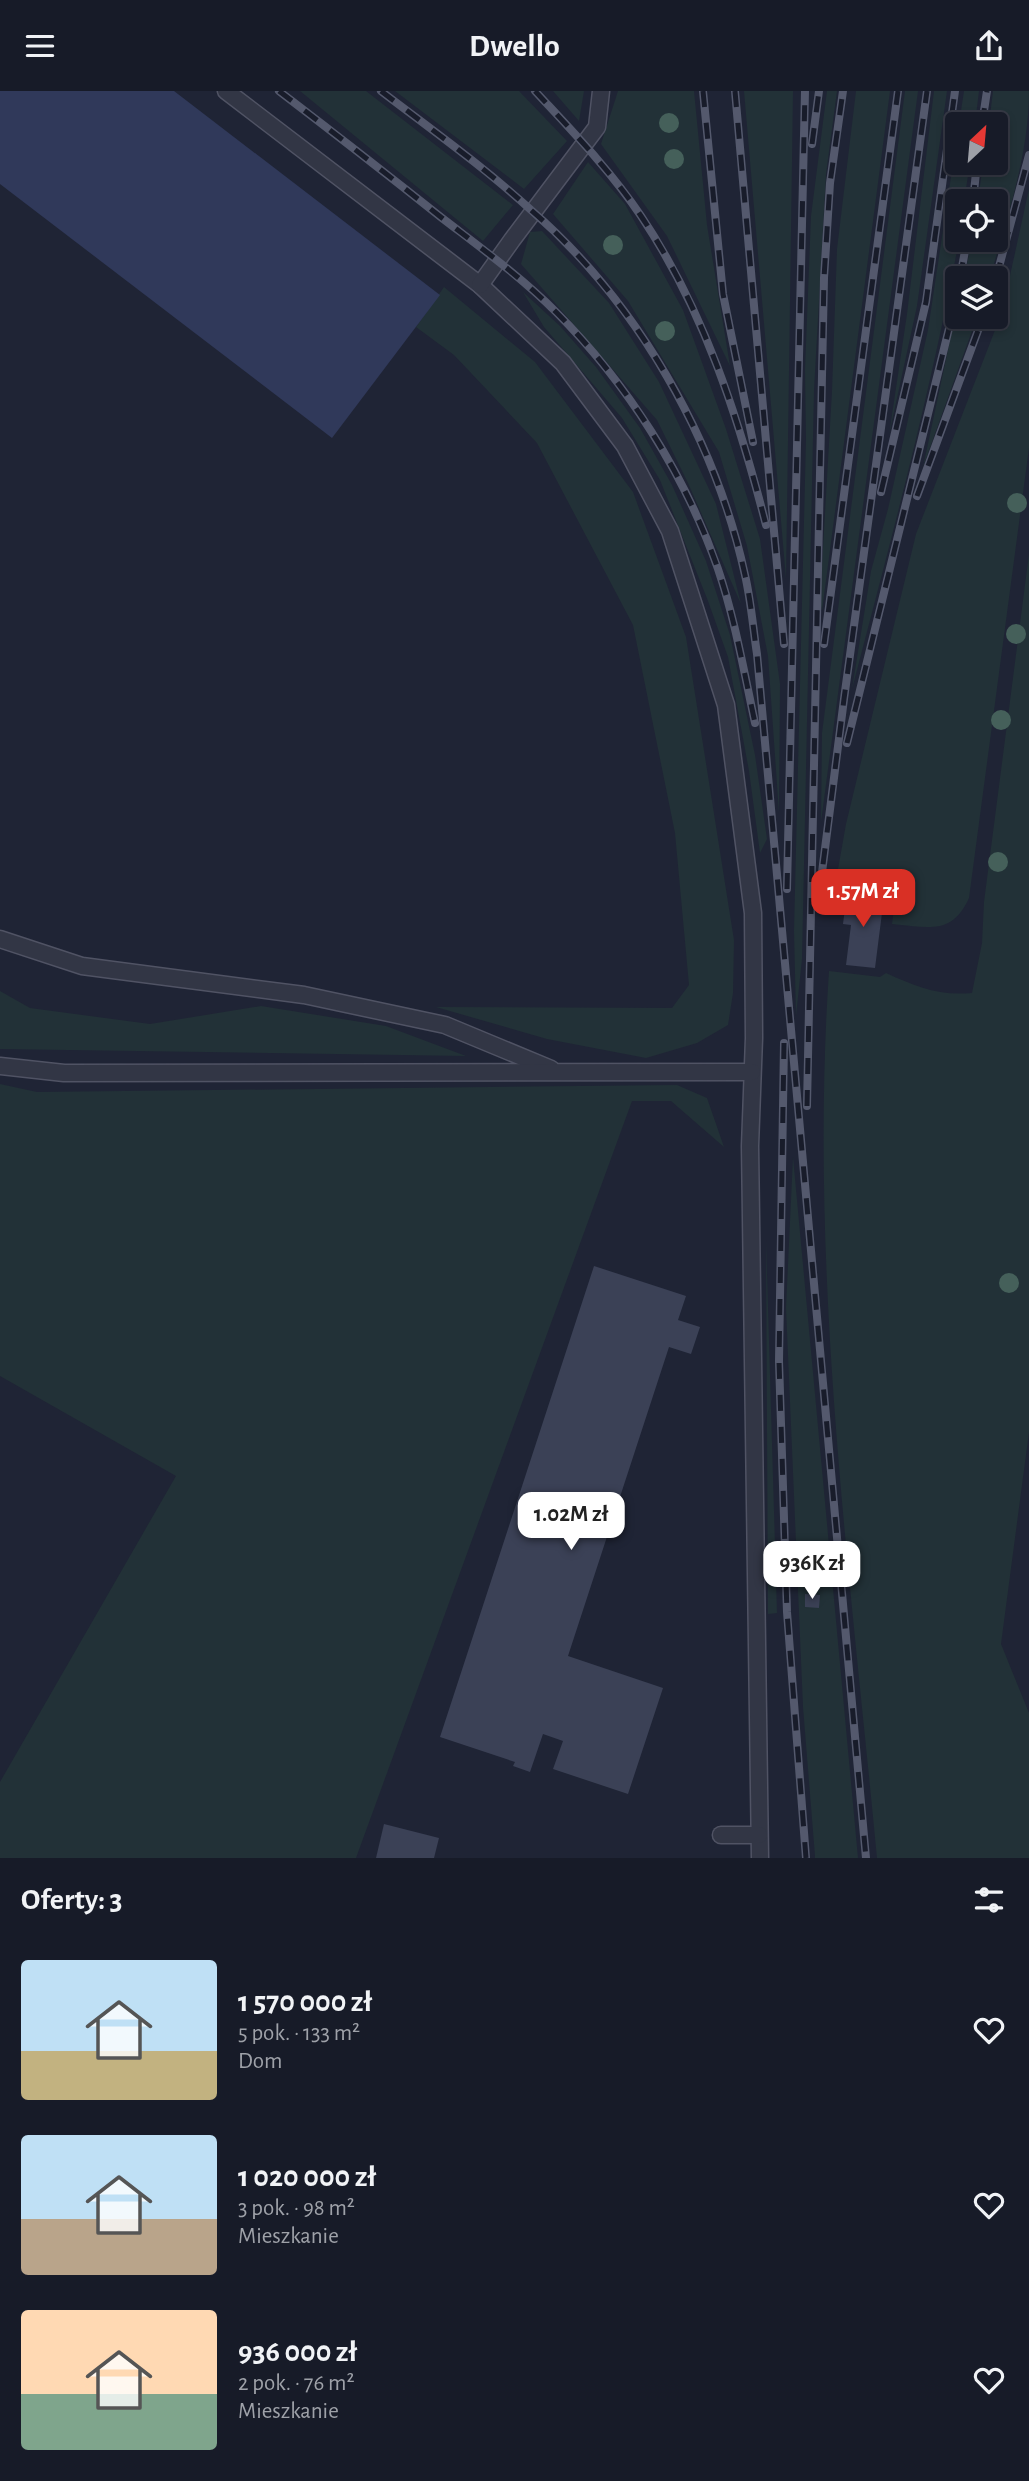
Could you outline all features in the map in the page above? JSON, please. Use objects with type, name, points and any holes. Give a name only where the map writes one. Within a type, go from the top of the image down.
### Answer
[{"type":"lane","points":[[226,91],[480,285],[563,363],[625,446],[670,531],[726,705],[753,913],[754,1038],[750,1146],[760,1858]]},
{"type":"lane","points":[[480,285],[597,127],[601,91]]},
{"type":"lane","points":[[0,939],[82,966],[304,995],[445,1025],[560,1073]]},
{"type":"lane","points":[[0,1066],[64,1073],[752,1072]]},
{"type":"lane","points":[[721,1835],[759,1835]]},
{"type":"shaded area","points":[[300,91],[366,91],[513,205],[483,241]]},
{"type":"shaded area","points":[[395,91],[519,91],[567,141],[524,189]]},
{"type":"shaded area","points":[[553,91],[584,91],[579,121]]},
{"type":"shaded area","points":[[618,91],[694,91],[707,225],[730,366],[667,236],[601,144]]},
{"type":"shaded area","points":[[744,91],[793,91],[786,579]]},
{"type":"shaded area","points":[[827,91],[837,91],[826,174],[814,390],[802,959],[796,1016],[794,931],[806,439],[805,370],[811,216]]},
{"type":"shaded area","points":[[856,91],[890,91],[822,611],[820,601],[837,249]]},
{"type":"shaded area","points":[[905,91],[918,91],[821,822],[822,733]]},
{"type":"shaded area","points":[[934,91],[947,91],[917,306],[889,435],[907,314]]},
{"type":"shaded area","points":[[964,91],[979,91],[976,112],[961,112]]},
{"type":"shaded area","points":[[993,91],[1029,91],[1025,139],[1008,214],[1008,189],[980,189],[981,175],[1008,175],[1008,112],[990,112]]},
{"type":"shaded area","points":[[588,162],[625,204],[683,310],[726,429],[760,539],[780,684],[779,813],[768,656],[747,546],[719,452],[628,301],[553,214]]},
{"type":"shaded area","points":[[951,175],[968,175],[966,189],[949,189]]},
{"type":"shaded area","points":[[1029,189],[1029,448],[969,898],[955,919],[946,924],[927,927],[892,924],[896,892],[835,886],[846,824],[916,534],[995,329],[1008,329],[1008,285]]},
{"type":"shaded area","points":[[945,217],[945,252],[957,252],[954,266],[945,266],[945,310],[896,521],[852,689],[871,571],[888,509],[928,330]]},
{"type":"shaded area","points":[[542,231],[609,303],[659,382],[716,504],[741,604],[657,420],[521,264],[530,232]]},
{"type":"shaded area","points":[[969,252],[997,252],[993,266],[967,266]]},
{"type":"shaded area","points":[[444,287],[535,362],[633,492],[686,637],[734,940],[733,993],[728,1025],[697,1043],[646,1058],[547,1039],[436,1007],[672,1008],[689,985],[675,833],[633,625],[537,443],[454,355],[416,327]]},
{"type":"shaded area","points":[[523,292],[560,326],[596,367],[640,428],[672,485],[706,561],[730,635],[755,755],[767,839],[760,853],[749,771],[728,657],[660,480],[622,418],[544,327]]},
{"type":"shaded area","points":[[953,329],[973,329],[923,467]]},
{"type":"shaded area","points":[[1029,554],[1029,1432],[1001,1644],[1029,1713],[1029,1858],[877,1858],[844,1526],[828,1304],[824,1082],[829,971],[880,977],[886,973],[928,989],[972,993],[982,943],[984,902]]},
{"type":"shaded area","points":[[0,991],[30,1008],[150,1024],[261,1006],[386,1026],[466,1056],[0,1049]]},
{"type":"shaded area","points":[[0,1084],[37,1092],[677,1085],[707,1098],[724,1147],[671,1101],[632,1101],[356,1858],[0,1858],[0,1782],[176,1476],[0,1376]]},
{"type":"shaded area","points":[[793,1157],[858,1858],[815,1858],[803,1707],[786,1308]]},
{"type":"shaded area","points":[[766,1239],[777,1613],[768,1614]]},
{"type":"water","points":[[0,91],[174,91],[440,295],[332,438],[0,184]]},
{"type":"building","points":[[847,893],[884,897],[875,968],[846,965],[851,925],[843,924]]},
{"type":"building","points":[[594,1266],[686,1296],[678,1320],[700,1327],[691,1354],[669,1347],[568,1656],[663,1688],[628,1794],[553,1769],[563,1741],[543,1734],[530,1772],[513,1766],[515,1762],[440,1737]]},
{"type":"building","points":[[805,1594],[820,1595],[819,1608],[805,1607]]},
{"type":"building","points":[[384,1824],[439,1838],[434,1858],[376,1858]]},
{"type":"railway","points":[[279,91],[543,299],[582,340],[630,399],[689,499],[718,569],[739,646],[755,723]]},
{"type":"railway","points":[[381,91],[513,194],[569,246],[605,287],[637,330],[692,424],[714,473],[732,524],[747,585],[757,654],[866,1858]]},
{"type":"railway","points":[[535,91],[591,152],[629,199],[683,289],[701,326],[731,404],[766,525]]},
{"type":"railway","points":[[703,91],[723,294],[753,442]]},
{"type":"railway","points":[[735,91],[784,644]]},
{"type":"railway","points":[[787,889],[805,91]]},
{"type":"railway","points":[[812,144],[819,91]]},
{"type":"railway","points":[[807,1106],[824,278],[830,183],[843,91]]},
{"type":"railway","points":[[824,644],[898,91]]},
{"type":"railway","points":[[819,896],[927,91]]},
{"type":"railway","points":[[881,492],[926,302],[955,91]]},
{"type":"railway","points":[[984,112],[987,91]]},
{"type":"railway","points":[[999,266],[1029,155]]},
{"type":"railway","points":[[974,189],[976,175]]},
{"type":"railway","points":[[962,266],[965,252]]},
{"type":"railway","points":[[847,743],[949,329]]},
{"type":"railway","points":[[917,496],[979,329]]},
{"type":"railway","points":[[784,1043],[779,1361],[787,1612],[806,1858]]}]
